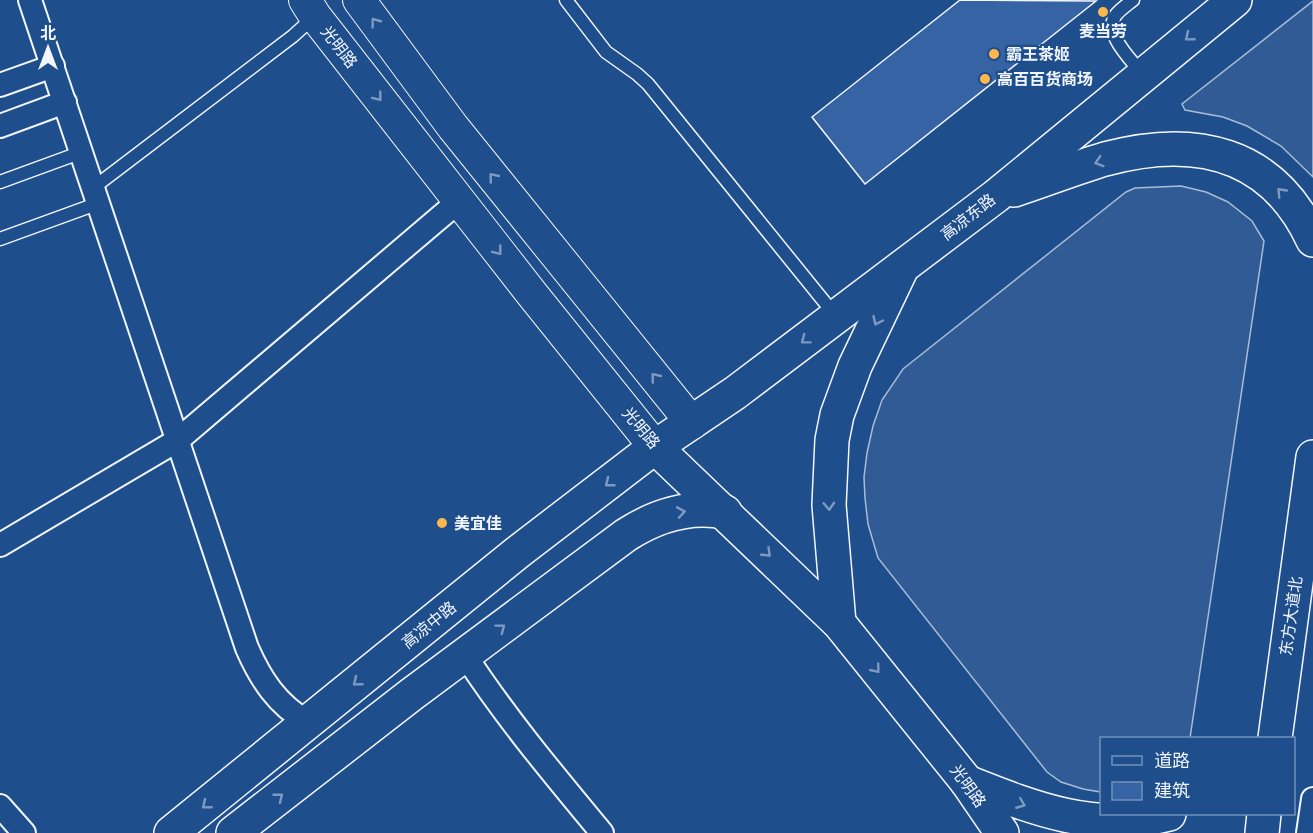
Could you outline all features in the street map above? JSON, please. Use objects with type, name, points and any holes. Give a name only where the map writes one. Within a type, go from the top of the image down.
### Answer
[{"type":"main road","points":[[359,0],[453,127],[692,423]]},
{"type":"main road","name":"高凉东路","points":[[692,423],[996,196],[1234,0]]},
{"type":"main road","name":"光明路","points":[[310,8],[532,294],[655,447],[839,623],[967,782],[1002,833]]},
{"type":"main road","points":[[996,196],[1106,159],[1134,153],[1176,148],[1213,152],[1238,160],[1259,172],[1292,203],[1313,240]]},
{"type":"main road","points":[[839,623],[828,480],[832,440],[837,415],[855,366],[902,268]]},
{"type":"main road","points":[[532,294],[568,269]]},
{"type":"main road","name":"高凉中路","points":[[171,833],[518,552],[655,447],[692,423]]},
{"type":"main road","name":"东方大道北","points":[[1271,730],[1305,578],[1313,457]]},
{"type":"main road","points":[[233,833],[412,694],[643,524],[664,515],[699,509],[725,512]]},
{"type":"main road","points":[[384,661],[412,694]]},
{"type":"main road","points":[[967,782],[1034,809],[1094,825],[1125,825],[1152,820],[1164,815]]},
{"type":"main road","points":[[1262,833],[1264,815]]},
{"type":"street","points":[[30,0],[238,622],[258,673],[272,693],[295,715],[307,722]]},
{"type":"street","points":[[0,85],[53,66]]},
{"type":"street","points":[[0,126],[65,102]]},
{"type":"street","points":[[0,545],[178,440],[459,201]]},
{"type":"street","points":[[465,655],[531,748],[602,833]]},
{"type":"street","points":[[1308,833],[1313,799]]},
{"type":"street","points":[[0,806],[24,833]]},
{"type":"lane","points":[[566,0],[606,52],[648,84],[836,317]]},
{"type":"lane","points":[[1133,0],[1116,14],[1112,23],[1112,32],[1143,75]]},
{"type":"lane","points":[[0,239],[96,195],[292,36],[310,8]]},
{"type":"lane","points":[[0,182],[82,152]]},
{"type":"shaded area","points":[[1313,1],[1313,177],[1281,146],[1247,126],[1223,117],[1185,110],[1182,104]]},
{"type":"shaded area","points":[[1181,186],[1206,192],[1228,202],[1252,221],[1264,241],[1190,737],[1100,737],[1100,792],[1061,782],[1047,772],[878,558],[868,524],[864,477],[873,426],[882,400],[903,369],[1126,192],[1135,188]]},
{"type":"building","points":[[960,0],[1096,1],[865,184],[812,117]]},
{"type":"place","name":"麦当劳","points":[[1103,12]]},
{"type":"place","name":"霸王茶姬","points":[[994,54]]},
{"type":"place","name":"高百百货商场","points":[[985,79]]},
{"type":"place","name":"美宜佳","points":[[442,523]]}]
